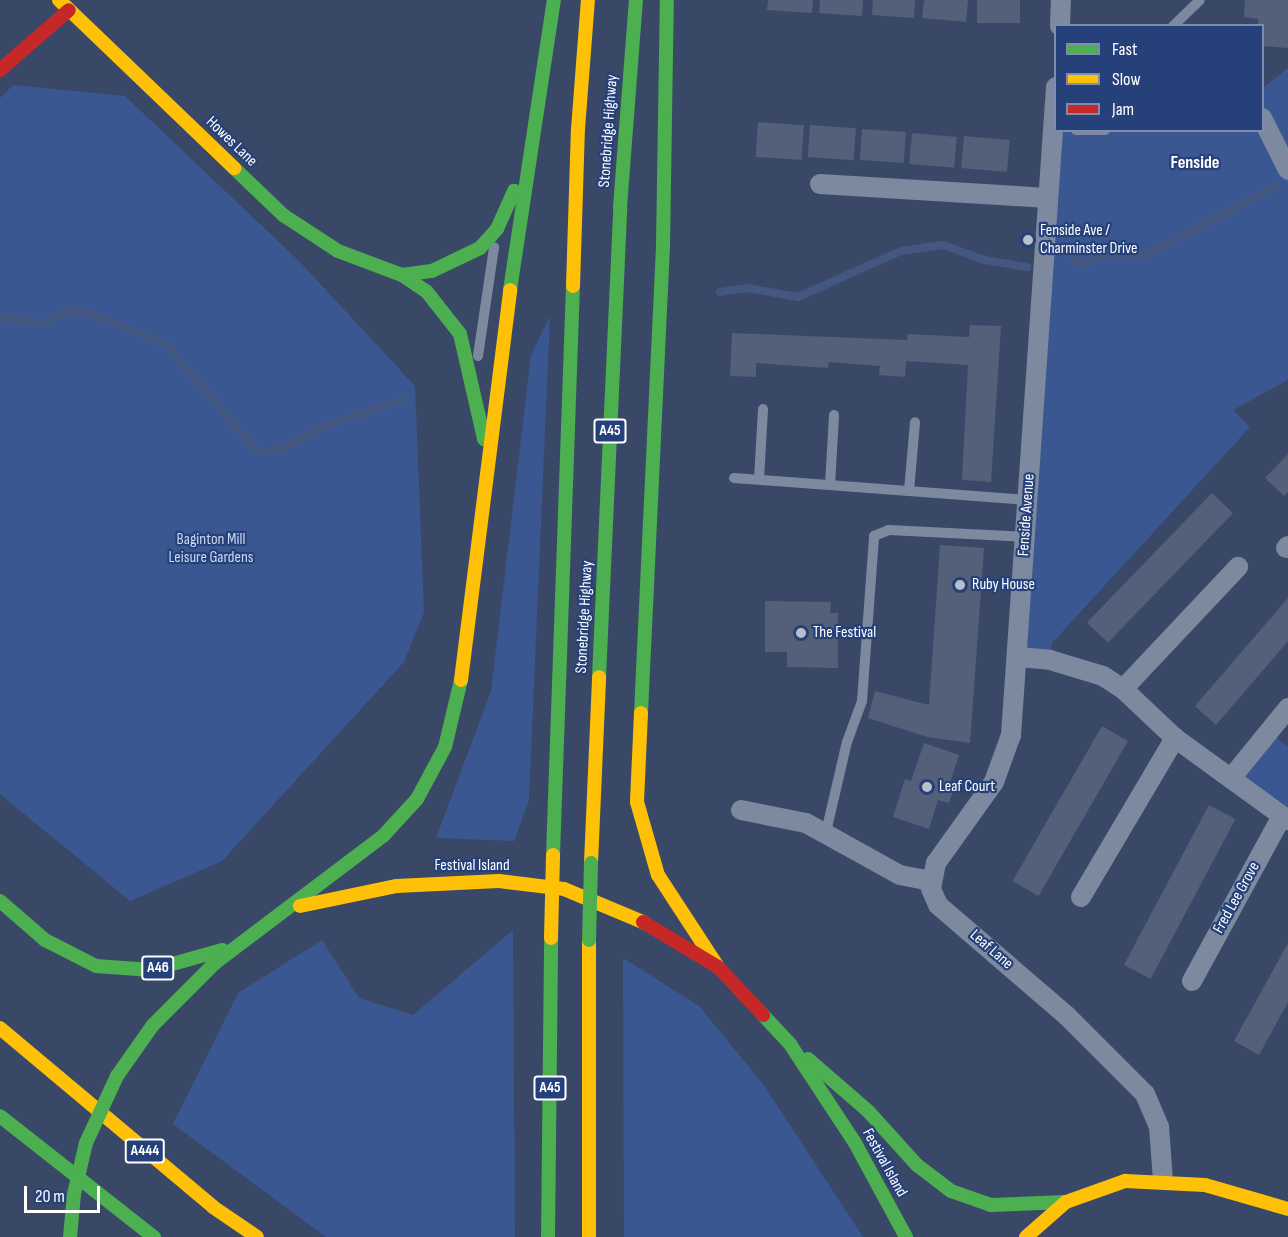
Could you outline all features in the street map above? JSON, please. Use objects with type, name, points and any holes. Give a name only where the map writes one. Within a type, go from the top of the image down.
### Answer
[{"type":"main road","name":"Howes Lane","points":[[59,0],[283,215],[338,251],[402,275]]},
{"type":"main road","points":[[292,907],[403,817],[431,778],[445,747],[456,712],[490,468],[526,168],[554,0]]},
{"type":"main road","name":"Stonebridge Highway","points":[[548,1237],[552,855],[578,129],[588,0]]},
{"type":"main road","name":"Stonebridge Highway","points":[[589,1237],[591,863],[620,207],[636,0]]},
{"type":"main road","points":[[667,0],[663,246],[637,802],[658,875],[718,967]]},
{"type":"main road","points":[[0,70],[69,10]]},
{"type":"main road","points":[[402,275],[432,271],[461,260],[480,248],[497,229],[526,168]]},
{"type":"main road","points":[[402,275],[445,311],[460,334],[474,383],[490,468]]},
{"type":"main road","name":"Festival Island","points":[[70,1237],[74,1194],[86,1143],[117,1076],[153,1025],[195,981],[292,907],[435,882],[499,880],[555,888],[592,898],[629,914],[718,967],[790,1044],[855,1143],[906,1237]]},
{"type":"main road","name":"A46","points":[[0,901],[45,940],[74,958],[114,970],[151,969],[241,945]]},
{"type":"main road","name":"A444","points":[[0,1028],[213,1207],[257,1237]]},
{"type":"main road","points":[[790,1044],[868,1111],[917,1165],[951,1191],[991,1205],[1066,1202]]},
{"type":"main road","points":[[0,1116],[154,1237]]},
{"type":"main road","points":[[1026,1237],[1066,1202],[1106,1185],[1162,1180],[1205,1185],[1288,1209]]},
{"type":"street","points":[[1060,24],[1061,0]]},
{"type":"street","name":"Fenside Avenue","points":[[930,881],[936,863],[987,793],[1005,760],[1018,657],[1054,116]]},
{"type":"street","points":[[1264,120],[1285,164]]},
{"type":"street","points":[[820,184],[1048,198]]},
{"type":"street","points":[[1123,689],[1238,567]]},
{"type":"street","name":"Fred Lee Grove","points":[[1018,657],[1079,667],[1123,689],[1175,738],[1232,777],[1285,818],[1191,981]]},
{"type":"street","points":[[1232,777],[1288,708]]},
{"type":"street","points":[[1081,897],[1175,738]]},
{"type":"street","points":[[741,810],[778,816],[826,832],[900,875],[930,881]]},
{"type":"street","name":"Leaf Lane","points":[[930,881],[938,905],[1067,1016],[1145,1094],[1159,1127],[1162,1180]]},
{"type":"lane","points":[[1175,24],[1200,0]]},
{"type":"lane","points":[[474,383],[497,229]]},
{"type":"lane","points":[[759,479],[763,410]]},
{"type":"lane","points":[[830,485],[834,415]]},
{"type":"lane","points":[[909,491],[915,422]]},
{"type":"lane","points":[[734,478],[1028,500]]},
{"type":"lane","points":[[826,832],[848,742],[862,701],[874,536],[889,530],[1025,537]]},
{"type":"green space","points":[[1288,68],[1288,380],[1233,410],[1250,427],[1052,643],[1050,660],[1018,657],[1056,132],[1264,132],[1264,87]]},
{"type":"green space","name":"Baginton Mill Leisure Gardens","points":[[13,85],[125,96],[300,262],[415,386],[424,612],[404,662],[222,861],[130,901],[0,794],[0,98]]},
{"type":"green space","points":[[550,316],[529,800],[514,841],[436,838],[491,691],[531,355]]},
{"type":"green space","points":[[1268,731],[1288,747],[1288,820],[1232,777]]},
{"type":"green space","points":[[513,930],[515,1237],[326,1237],[173,1124],[238,993],[322,940],[359,998],[413,1015]]},
{"type":"green space","points":[[623,958],[699,1006],[763,1084],[863,1237],[624,1237]]},
{"type":"building","points":[[768,0],[813,0],[812,13],[767,10]]},
{"type":"building","points":[[820,0],[863,0],[862,16],[819,13]]},
{"type":"building","points":[[873,0],[915,0],[914,18],[872,15]]},
{"type":"building","points":[[924,0],[968,0],[966,22],[922,18]]},
{"type":"building","points":[[977,0],[1020,0],[1020,23],[977,23]]},
{"type":"building","points":[[1245,0],[1288,0],[1288,48],[1264,46],[1264,24],[1258,24],[1258,19],[1244,17]]},
{"type":"building","points":[[758,122],[804,125],[801,160],[756,157]]},
{"type":"building","points":[[810,125],[856,128],[854,160],[808,157]]},
{"type":"building","points":[[862,129],[906,132],[904,163],[860,160]]},
{"type":"building","points":[[912,133],[957,137],[954,168],[909,164]]},
{"type":"building","points":[[964,136],[1010,140],[1007,172],[961,168]]},
{"type":"building","points":[[970,325],[1001,326],[991,482],[962,480],[968,365],[906,361],[905,377],[879,375],[880,366],[829,362],[828,368],[756,363],[756,377],[730,376],[732,333],[907,340],[908,334],[969,337]]},
{"type":"building","points":[[1288,454],[1288,492],[1284,496],[1265,478]]},
{"type":"building","points":[[1212,493],[1233,513],[1108,643],[1087,622]]},
{"type":"building","points":[[940,545],[984,548],[970,743],[927,737],[868,718],[875,691],[929,705]]},
{"type":"building","points":[[1288,598],[1288,641],[1216,725],[1195,706]]},
{"type":"building","name":"The Festival","points":[[765,601],[831,602],[830,613],[838,613],[838,668],[787,667],[787,652],[765,652]]},
{"type":"building","points":[[1102,726],[1128,741],[1038,896],[1012,881]]},
{"type":"building","name":"Leaf Court","points":[[924,743],[959,755],[949,786],[954,788],[949,803],[938,800],[929,829],[893,817],[905,779],[911,781]]},
{"type":"building","points":[[1209,805],[1235,819],[1151,979],[1124,965]]},
{"type":"building","points":[[1288,943],[1288,1002],[1259,1055],[1234,1041]]},
{"type":"waterway","points":[[1072,258],[1082,264],[1115,254],[1146,255],[1276,186]]},
{"type":"waterway","points":[[720,292],[747,288],[798,297],[901,251],[943,245],[985,260],[1027,267]]},
{"type":"waterway","points":[[0,317],[40,324],[72,310],[91,314],[166,344],[256,450],[269,452],[285,447],[323,427],[403,399]]},
{"type":"traffic: fast","points":[[510,290],[554,0]]},
{"type":"traffic: fast","points":[[599,677],[620,207],[636,0]]},
{"type":"traffic: fast","points":[[641,713],[663,246],[667,0]]},
{"type":"traffic: fast","points":[[234,168],[283,215],[338,251],[402,275]]},
{"type":"traffic: fast","points":[[402,275],[432,271],[480,248],[497,229],[514,191]]},
{"type":"traffic: fast","points":[[402,275],[427,292],[460,334],[484,439]]},
{"type":"traffic: fast","points":[[553,855],[573,286]]},
{"type":"traffic: fast","points":[[153,1025],[215,963],[383,836],[417,799],[445,747],[461,680]]},
{"type":"traffic: fast","points":[[589,940],[591,863]]},
{"type":"traffic: fast","points":[[0,901],[45,940],[96,966],[151,970],[222,950]]},
{"type":"traffic: fast","points":[[548,1237],[551,938]]},
{"type":"traffic: fast","points":[[763,1015],[790,1044],[855,1143],[906,1237]]},
{"type":"traffic: fast","points":[[70,1237],[74,1194],[86,1143],[117,1076],[153,1025]]},
{"type":"traffic: fast","points":[[808,1059],[868,1111],[917,1165],[951,1191],[991,1205],[1066,1202]]},
{"type":"traffic: fast","points":[[0,1116],[154,1237]]},
{"type":"traffic: slow","points":[[59,0],[234,168]]},
{"type":"traffic: slow","points":[[573,286],[578,129],[588,0]]},
{"type":"traffic: slow","points":[[461,680],[510,290]]},
{"type":"traffic: slow","points":[[591,863],[599,677]]},
{"type":"traffic: slow","points":[[641,713],[637,802],[658,875],[718,967]]},
{"type":"traffic: slow","points":[[551,938],[553,855]]},
{"type":"traffic: slow","points":[[300,906],[397,886],[499,881],[564,889],[643,922]]},
{"type":"traffic: slow","points":[[589,940],[589,1237]]},
{"type":"traffic: slow","points":[[0,1028],[213,1207],[257,1237]]},
{"type":"traffic: slow","points":[[1026,1237],[1066,1202],[1125,1181],[1205,1185],[1288,1209]]},
{"type":"traffic: jam","points":[[0,70],[69,10]]},
{"type":"traffic: jam","points":[[643,922],[718,967],[763,1015]]},
{"type":"place","name":"Fenside Ave / Charminster Drive","points":[[1028,240]]},
{"type":"place","name":"Ruby House","points":[[960,585]]},
{"type":"place","name":"The Festival","points":[[801,633]]},
{"type":"place","name":"Leaf Court","points":[[927,787]]},
{"type":"district","name":"Fenside","points":[[1195,163]]}]
